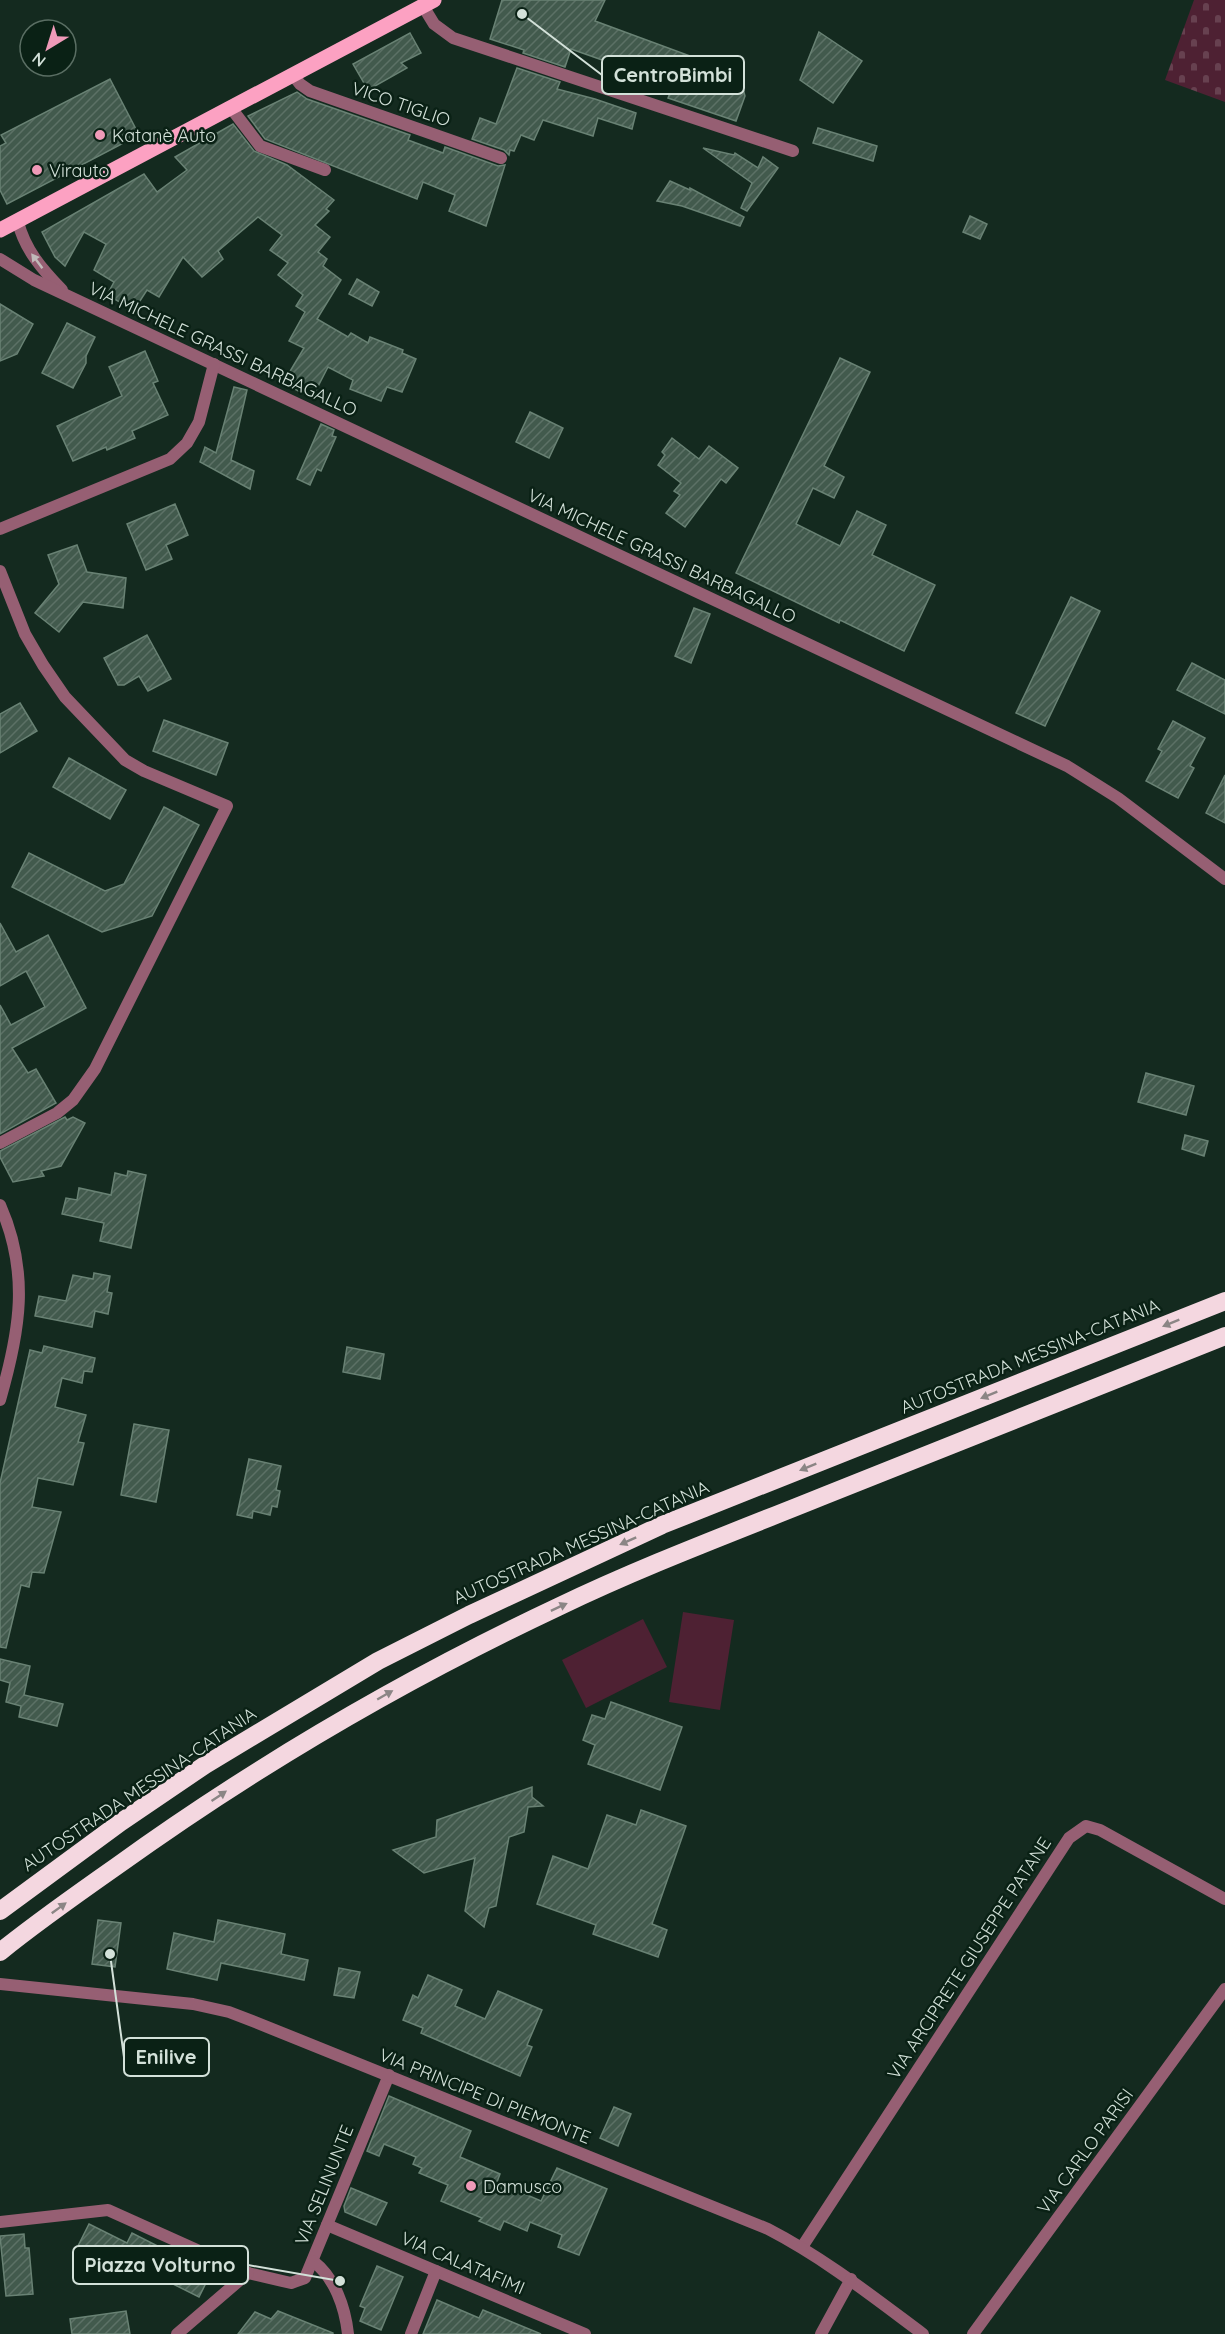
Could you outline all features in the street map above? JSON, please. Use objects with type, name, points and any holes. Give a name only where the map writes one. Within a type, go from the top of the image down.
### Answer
[{"type":"highway","name":"AUTOSTRADA MESSINA-CATANIA","points":[[0,1911],[121,1822],[205,1765],[378,1661],[469,1615],[662,1525],[1225,1301]]},
{"type":"highway","points":[[6,1948],[123,1861],[221,1794],[300,1744],[392,1691],[481,1644],[562,1605],[675,1556],[1225,1336]]},
{"type":"main road","points":[[0,230],[428,3]]},
{"type":"street","points":[[428,3],[434,24],[453,38],[793,151]]},
{"type":"street","name":"VICO TIGLIO","points":[[293,75],[300,84],[310,90],[501,158]]},
{"type":"street","points":[[231,108],[260,146],[325,170]]},
{"type":"street","points":[[18,222],[22,240],[37,262],[66,295]]},
{"type":"street","name":"VIA MICHELE GRASSI BARBAGALLO","points":[[0,259],[33,280],[1067,766],[1118,798],[1225,879]]},
{"type":"street","points":[[0,529],[170,459],[187,443],[199,422],[214,364]]},
{"type":"street","points":[[0,571],[25,634],[43,665],[65,697],[124,760],[144,771],[226,806],[95,1069],[73,1100],[57,1113],[0,1143]]},
{"type":"street","points":[[0,1205],[16,1252],[20,1312],[15,1345],[0,1400]]},
{"type":"street","name":"VIA ARCIPRETE GIUSEPPE PATANE","points":[[802,2247],[1069,1838],[1086,1826],[1100,1830],[1225,1899]]},
{"type":"street","name":"VIA PRINCIPE DI PIEMONTE","points":[[0,1984],[193,2004],[262,2024],[768,2229],[802,2247],[851,2279],[922,2334]]},
{"type":"street","name":"VIA CARLO PARISI","points":[[973,2334],[1225,1989]]},
{"type":"street","name":"VIA SELINUNTE","points":[[0,2222],[91,2210],[108,2210],[248,2273],[291,2283],[305,2278],[389,2075]]},
{"type":"street","name":"VIA CALATAFIMI","points":[[327,2225],[582,2333]]},
{"type":"street","points":[[313,2260],[330,2278],[339,2297],[346,2317],[348,2334]]},
{"type":"street","points":[[411,2334],[436,2271]]},
{"type":"street","points":[[177,2334],[248,2273]]},
{"type":"street","points":[[821,2334],[851,2279]]},
{"type":"green space","points":[[1194,0],[1225,0],[1225,102],[1165,80]]},
{"type":"green space","points":[[683,1612],[734,1620],[720,1710],[669,1702]]},
{"type":"green space","points":[[643,1619],[667,1667],[586,1708],[562,1660]]},
{"type":"building","points":[[502,0],[605,0],[595,21],[739,74],[745,96],[736,121],[668,98],[670,93],[602,68],[605,61],[571,49],[565,67],[490,39]]},
{"type":"building","points":[[819,32],[862,61],[833,103],[800,80]]},
{"type":"building","points":[[410,33],[421,53],[401,63],[407,68],[368,90],[353,64]]},
{"type":"building","points":[[517,68],[560,82],[557,89],[636,113],[632,129],[598,118],[593,136],[543,120],[534,140],[521,135],[514,151],[510,150],[509,155],[504,150],[472,139],[480,118],[496,124]]},
{"type":"building","points":[[110,79],[139,135],[7,204],[0,190],[0,146],[6,143],[1,135]]},
{"type":"building","points":[[297,92],[307,99],[410,135],[408,140],[443,153],[445,147],[498,166],[505,165],[486,226],[449,211],[455,195],[423,182],[417,199],[265,139],[248,116]]},
{"type":"building","points":[[233,124],[254,151],[287,165],[334,200],[326,209],[329,211],[315,225],[330,237],[318,252],[327,259],[323,266],[341,280],[317,319],[348,337],[351,333],[368,343],[370,337],[403,350],[402,353],[416,359],[402,392],[387,387],[381,401],[350,389],[353,380],[328,367],[312,398],[283,383],[304,348],[289,341],[305,312],[296,306],[303,295],[278,275],[288,263],[270,250],[282,235],[258,217],[218,251],[223,259],[202,277],[183,257],[159,297],[147,290],[134,310],[107,295],[114,282],[94,270],[106,244],[84,232],[65,266],[55,257],[42,232],[144,174],[157,192],[187,170],[175,157]]},
{"type":"building","points":[[818,128],[877,146],[873,161],[813,143]]},
{"type":"building","points":[[703,148],[734,155],[735,153],[758,168],[763,157],[778,168],[747,211],[741,208],[752,183]]},
{"type":"building","points":[[670,181],[690,190],[690,188],[744,217],[740,226],[682,206],[657,201]]},
{"type":"building","points":[[970,216],[987,224],[980,239],[963,232]]},
{"type":"building","points":[[357,279],[379,292],[372,306],[349,294]]},
{"type":"building","points":[[0,304],[33,324],[17,354],[0,361]]},
{"type":"building","points":[[67,323],[95,337],[86,356],[86,363],[73,388],[42,373]]},
{"type":"building","points":[[145,351],[158,381],[153,383],[168,415],[132,431],[135,438],[73,461],[57,426],[122,396],[109,367]]},
{"type":"building","points":[[840,358],[870,372],[824,466],[844,477],[834,498],[813,488],[796,524],[840,546],[857,511],[886,525],[872,555],[935,585],[904,651],[840,620],[839,623],[736,573]]},
{"type":"building","points":[[234,387],[247,390],[231,460],[254,471],[250,489],[200,462],[205,447],[216,453]]},
{"type":"building","points":[[530,412],[563,428],[549,458],[516,442]]},
{"type":"building","points":[[321,424],[334,430],[332,436],[336,437],[321,471],[317,469],[310,485],[297,479]]},
{"type":"building","points":[[672,438],[699,459],[709,446],[738,468],[726,483],[721,479],[685,527],[666,513],[680,495],[674,491],[681,483],[658,465],[665,455],[662,452]]},
{"type":"building","points":[[175,504],[188,535],[166,545],[172,559],[146,570],[127,524]]},
{"type":"building","points":[[77,545],[87,572],[126,578],[123,608],[83,602],[59,632],[35,613],[59,584],[48,555]]},
{"type":"building","points":[[1071,597],[1100,611],[1045,726],[1016,713]]},
{"type":"building","points":[[694,608],[710,614],[691,663],[675,656]]},
{"type":"building","points":[[147,635],[171,679],[148,691],[139,676],[124,685],[118,685],[104,658]]},
{"type":"building","points":[[1192,663],[1225,680],[1225,714],[1177,690]]},
{"type":"building","points":[[20,703],[37,731],[0,753],[0,714]]},
{"type":"building","points":[[164,720],[228,743],[216,775],[153,751]]},
{"type":"building","points":[[1173,721],[1205,738],[1190,766],[1194,768],[1178,798],[1146,781],[1162,751],[1158,749]]},
{"type":"building","points":[[69,758],[126,790],[110,819],[53,787]]},
{"type":"building","points":[[1225,775],[1225,823],[1206,813]]},
{"type":"building","points":[[164,807],[199,825],[152,916],[102,932],[12,887],[29,853],[105,891],[124,884]]},
{"type":"building","points":[[0,923],[16,952],[48,935],[86,1008],[12,1048],[28,1073],[36,1069],[56,1103],[0,1134],[0,1005],[11,1025],[45,1007],[26,971],[0,986]]},
{"type":"building","points":[[1146,1073],[1194,1086],[1186,1115],[1138,1102]]},
{"type":"building","points":[[65,1117],[67,1120],[73,1117],[85,1123],[61,1166],[41,1171],[44,1176],[13,1182],[0,1157],[0,1151]]},
{"type":"building","points":[[1185,1135],[1208,1141],[1204,1156],[1182,1149]]},
{"type":"building","points":[[128,1171],[146,1175],[131,1248],[100,1241],[104,1223],[62,1214],[66,1198],[77,1200],[79,1188],[111,1195],[115,1173],[127,1176]]},
{"type":"building","points":[[94,1273],[110,1276],[107,1292],[112,1293],[108,1314],[95,1311],[92,1327],[35,1316],[39,1296],[66,1301],[73,1275],[93,1279]]},
{"type":"building","points":[[44,1346],[95,1358],[92,1372],[84,1371],[82,1383],[62,1378],[55,1407],[86,1415],[78,1442],[84,1443],[73,1485],[38,1478],[32,1507],[61,1512],[44,1573],[32,1572],[29,1587],[21,1585],[6,1648],[0,1647],[0,1483],[30,1350],[42,1353]]},
{"type":"building","points":[[347,1347],[384,1354],[380,1379],[343,1372]]},
{"type":"building","points":[[134,1424],[169,1430],[156,1502],[121,1495]]},
{"type":"building","points":[[249,1459],[281,1466],[276,1490],[280,1491],[277,1507],[272,1506],[270,1515],[253,1511],[252,1518],[237,1515]]},
{"type":"building","points":[[0,1659],[30,1666],[24,1695],[63,1704],[57,1726],[19,1717],[21,1706],[6,1702],[10,1683],[0,1680]]},
{"type":"building","points":[[611,1702],[682,1727],[660,1790],[588,1764],[595,1745],[583,1740],[592,1715],[605,1719]]},
{"type":"building","points":[[532,1787],[532,1797],[543,1806],[528,1807],[524,1832],[509,1837],[496,1906],[489,1908],[484,1927],[465,1911],[475,1858],[424,1873],[393,1850],[436,1837],[437,1820]]},
{"type":"building","points":[[641,1810],[686,1826],[652,1924],[667,1930],[658,1957],[593,1934],[596,1925],[537,1904],[553,1856],[588,1869],[607,1815],[636,1825]]},
{"type":"building","points":[[98,1920],[121,1923],[115,1967],[92,1964]]},
{"type":"building","points":[[218,1920],[285,1934],[281,1954],[308,1960],[304,1980],[221,1963],[217,1980],[167,1969],[174,1933],[214,1942]]},
{"type":"building","points":[[339,1968],[360,1972],[354,1998],[334,1995]]},
{"type":"building","points":[[428,1975],[462,1990],[455,2006],[485,2019],[498,1991],[542,2010],[527,2045],[532,2047],[520,2076],[421,2033],[423,2028],[403,2020],[413,1995],[418,1998]]},
{"type":"building","points":[[389,2096],[471,2131],[460,2157],[500,2174],[497,2182],[541,2201],[557,2168],[607,2189],[579,2255],[558,2247],[562,2235],[530,2222],[527,2231],[504,2221],[500,2230],[479,2221],[482,2218],[441,2201],[448,2185],[419,2173],[422,2168],[413,2164],[416,2157],[384,2144],[379,2156],[367,2151]]},
{"type":"building","points":[[614,2107],[631,2114],[618,2146],[600,2138]]},
{"type":"building","points":[[351,2188],[387,2203],[376,2225],[345,2212],[344,2206]]},
{"type":"building","points":[[89,2224],[127,2243],[132,2233],[211,2273],[199,2297],[121,2258],[116,2268],[77,2248]]},
{"type":"building","points":[[24,2234],[25,2248],[29,2248],[33,2294],[6,2296],[0,2236]]},
{"type":"building","points":[[377,2266],[403,2277],[381,2330],[360,2321],[365,2308],[360,2306]]},
{"type":"building","points":[[437,2300],[479,2318],[483,2310],[541,2334],[423,2334]]},
{"type":"building","points":[[126,2311],[130,2334],[72,2334],[70,2319]]},
{"type":"building","points":[[278,2311],[333,2334],[238,2334],[255,2312],[271,2319]]},
{"type":"place","name":"CentroBimbi","points":[[522,14]]},
{"type":"place","name":"Katanè Auto","points":[[100,135]]},
{"type":"place","name":"Virauto","points":[[37,170]]},
{"type":"place","name":"Enilive","points":[[110,1954]]},
{"type":"place","name":"Damusco","points":[[471,2186]]},
{"type":"place","name":"Piazza Volturno","points":[[340,2281]]}]
